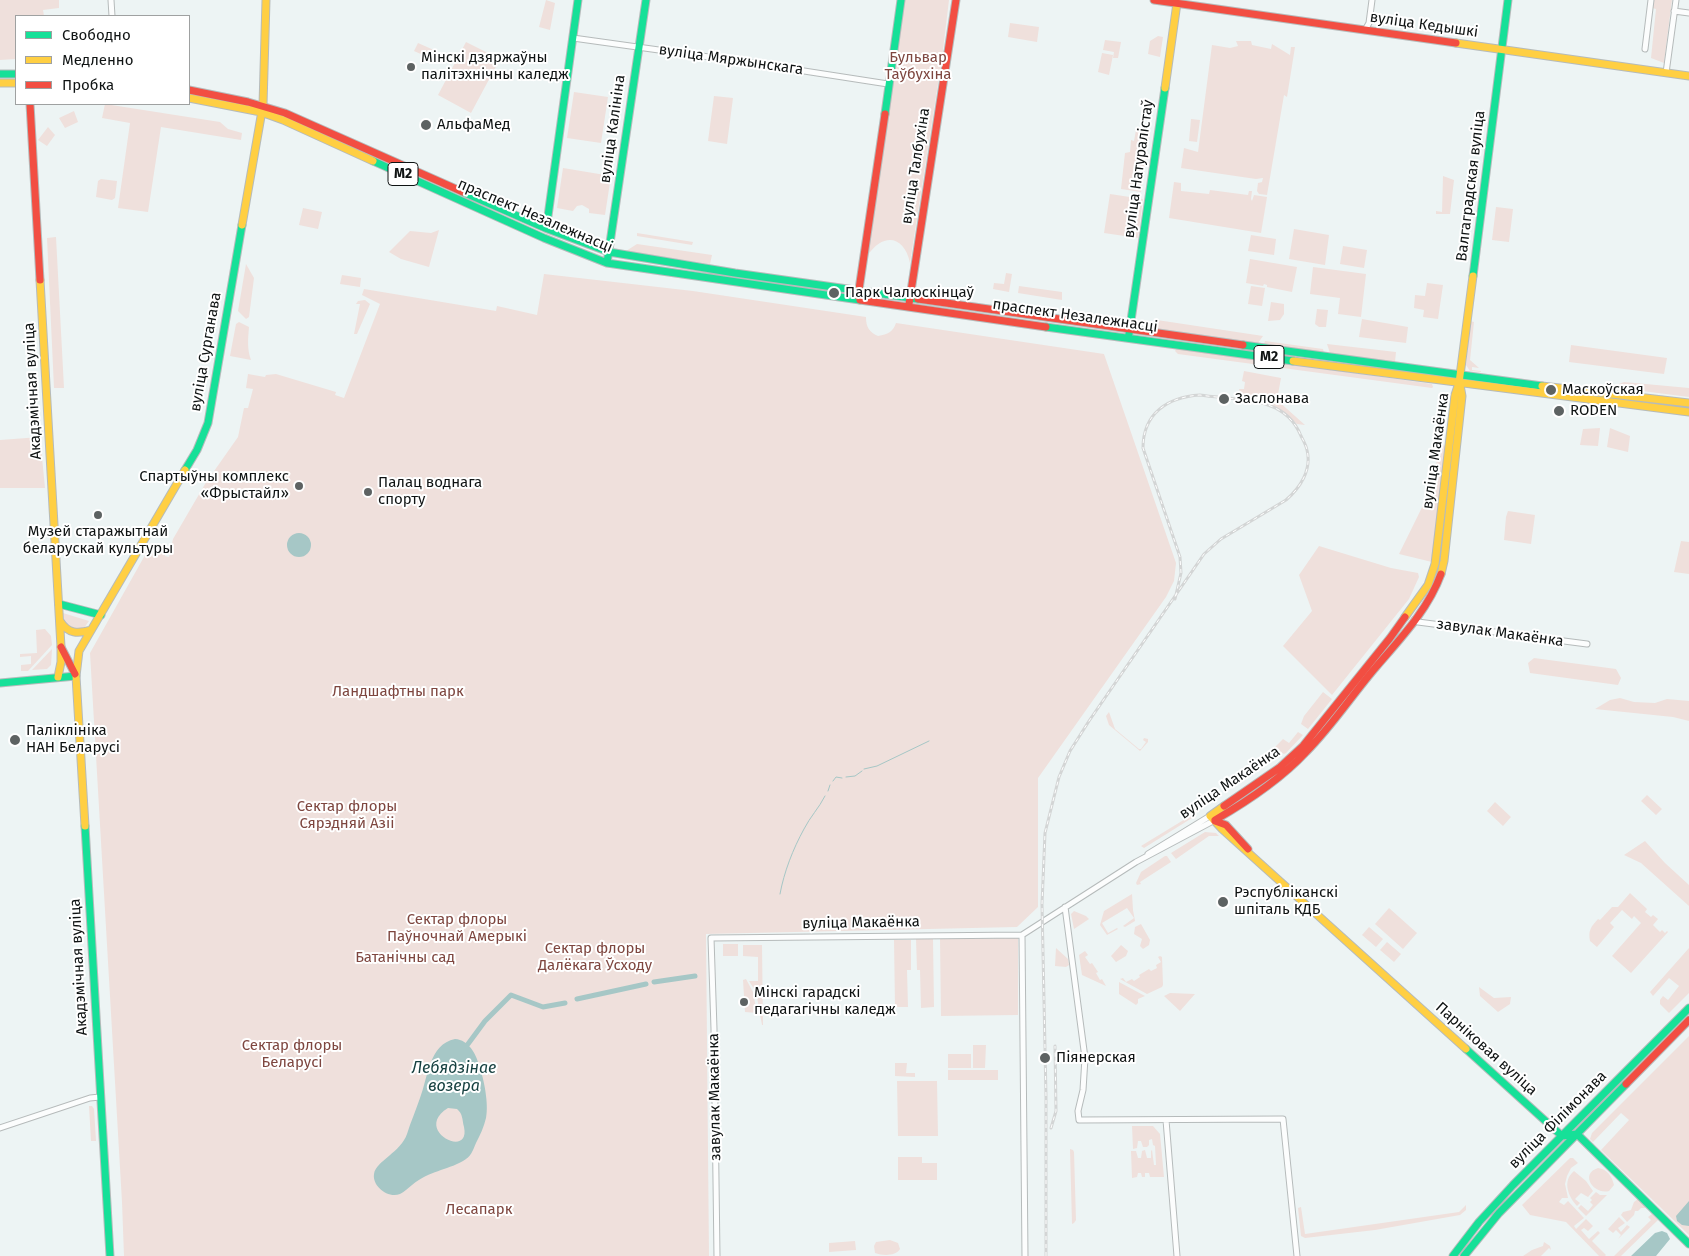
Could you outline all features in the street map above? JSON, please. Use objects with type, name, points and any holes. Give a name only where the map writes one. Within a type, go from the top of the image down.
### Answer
[{"type":"main road","name":"вуліца Сурганава","points":[[76,676],[79,651],[197,450],[208,423],[262,109],[266,0]]},
{"type":"main road","points":[[545,228],[578,0]]},
{"type":"main road","name":"вуліца Калініна","points":[[607,263],[646,0]]},
{"type":"main road","points":[[858,295],[900,0]]},
{"type":"main road","name":"вуліца Талбухіна","points":[[908,306],[956,0]]},
{"type":"main road","name":"вуліца Кедышкі","points":[[1154,0],[1689,76]]},
{"type":"main road","name":"Валгаградская вуліца","points":[[1460,379],[1508,0]]},
{"type":"main road","name":"вуліца Натуралістаў","points":[[1129,338],[1177,3]]},
{"type":"main road","points":[[0,74],[15,74]]},
{"type":"main road","points":[[0,83],[15,83]]},
{"type":"main road","name":"праспект Незалежнасці","points":[[190,90],[292,117],[545,228],[609,252],[858,295],[908,306],[1129,338],[1460,379],[1689,403]]},
{"type":"main road","name":"праспект Незалежнасці","points":[[190,98],[262,109],[544,238],[607,263],[858,295],[910,298],[1689,412]]},
{"type":"main road","name":"Акадэмічная вуліца","points":[[30,105],[60,621],[61,662],[58,677]]},
{"type":"main road","name":"вуліца Макаёнка","points":[[1212,818],[1259,793],[1300,760],[1428,585],[1433,570],[1456,395],[1460,379]]},
{"type":"main road","name":"вуліца Макаёнка","points":[[1314,739],[1414,620],[1436,587],[1442,572],[1462,396],[1460,379]]},
{"type":"main road","points":[[1433,570],[1442,572]]},
{"type":"main road","points":[[59,604],[101,615]]},
{"type":"main road","points":[[60,621],[66,630],[74,633],[92,630]]},
{"type":"main road","points":[[0,683],[76,676],[61,647]]},
{"type":"main road","name":"Акадэмічная вуліца","points":[[76,676],[110,1256]]},
{"type":"main road","name":"Парніковая вуліца","points":[[1212,818],[1222,830],[1562,1136]]},
{"type":"main road","name":"вуліца Філімонава","points":[[1453,1256],[1492,1207],[1689,1008]]},
{"type":"main road","name":"вуліца Філімонава","points":[[1464,1256],[1499,1212],[1689,1020]]},
{"type":"main road","points":[[1647,1050],[1654,1056]]},
{"type":"main road","points":[[1562,1136],[1577,1134],[1689,1244]]},
{"type":"street","points":[[111,0],[112,15]]},
{"type":"street","points":[[1365,30],[1369,23],[1372,0]]},
{"type":"street","points":[[1645,49],[1651,0]]},
{"type":"street","points":[[1666,73],[1676,0]]},
{"type":"street","points":[[1674,11],[1689,13]]},
{"type":"street","name":"вуліца Мяржынскага","points":[[573,38],[888,84]]},
{"type":"street","name":"завулак Макаёнка","points":[[1414,620],[1587,644]]},
{"type":"street","name":"вуліца Макаёнка","points":[[711,938],[1022,934],[1140,860],[1212,818]]},
{"type":"street","points":[[1065,907],[1085,1058],[1083,1090],[1078,1111],[1079,1120],[1283,1119],[1297,1256]]},
{"type":"street","points":[[1022,934],[1025,1256]]},
{"type":"street","name":"завулак Макаёнка","points":[[711,938],[714,1029],[716,1256]]},
{"type":"street","points":[[0,1128],[90,1098],[100,1097]]},
{"type":"street","points":[[1166,1120],[1177,1256]]},
{"type":"green space","points":[[0,0],[59,0],[59,8],[43,10],[44,15],[15,15],[15,59],[0,60]]},
{"type":"green space","points":[[546,0],[555,3],[550,30],[539,27]]},
{"type":"green space","name":"Бульвар Таўбухіна","points":[[905,0],[949,0],[942,58],[910,263],[903,247],[898,242],[892,240],[880,243],[868,255]]},
{"type":"green space","points":[[1653,0],[1672,0],[1664,63],[1651,58],[1656,9],[1652,8]]},
{"type":"green space","points":[[1010,23],[1039,27],[1037,42],[1008,37]]},
{"type":"green space","points":[[1158,36],[1163,37],[1160,57],[1148,54],[1150,41]]},
{"type":"green space","points":[[1105,40],[1121,42],[1118,58],[1113,58],[1114,52],[1103,50]]},
{"type":"green space","points":[[1236,41],[1251,41],[1252,45],[1271,49],[1272,44],[1290,55],[1291,47],[1295,47],[1287,97],[1284,95],[1267,195],[1259,194],[1257,191],[1258,183],[1262,182],[1263,178],[1256,179],[1181,168],[1184,148],[1198,152],[1212,45],[1230,48],[1238,46]]},
{"type":"green space","points":[[466,42],[500,59],[471,113],[438,95]]},
{"type":"green space","points":[[418,43],[436,51],[432,59],[414,51]]},
{"type":"green space","points":[[1102,53],[1113,55],[1109,75],[1098,72]]},
{"type":"green space","points":[[574,92],[608,97],[601,143],[567,138]]},
{"type":"green space","points":[[714,96],[733,98],[727,144],[708,141]]},
{"type":"green space","points":[[105,105],[111,105],[220,122],[228,129],[242,133],[241,140],[161,127],[148,212],[118,208],[130,123],[102,118]]},
{"type":"green space","points":[[74,111],[78,122],[65,128],[59,118]]},
{"type":"green space","points":[[1191,119],[1200,120],[1197,142],[1189,141]]},
{"type":"green space","points":[[48,127],[55,135],[47,146],[38,140]]},
{"type":"green space","points":[[1136,130],[1150,132],[1141,192],[1121,189],[1125,153],[1130,152],[1131,140],[1134,141]]},
{"type":"green space","points":[[563,168],[611,176],[605,215],[589,213],[589,209],[582,205],[577,206],[573,211],[557,208]]},
{"type":"green space","points":[[1443,176],[1454,180],[1450,214],[1436,214],[1436,211],[1442,212]]},
{"type":"green space","points":[[101,179],[117,181],[115,198],[112,200],[96,197],[98,181]]},
{"type":"green space","points":[[1174,182],[1181,183],[1181,191],[1209,194],[1210,190],[1248,195],[1249,191],[1252,191],[1252,201],[1254,195],[1267,197],[1261,233],[1169,218]]},
{"type":"green space","points":[[1110,194],[1143,199],[1138,238],[1104,233]]},
{"type":"green space","points":[[1496,207],[1513,209],[1509,242],[1492,240]]},
{"type":"green space","points":[[303,208],[322,212],[318,229],[299,225]]},
{"type":"green space","points":[[1294,229],[1329,235],[1325,265],[1289,259]]},
{"type":"green space","points":[[439,230],[429,267],[401,259],[389,252],[410,231],[431,233]]},
{"type":"green space","points":[[637,233],[693,242],[692,245],[637,236]]},
{"type":"green space","points":[[1251,235],[1276,239],[1274,255],[1248,251]]},
{"type":"green space","points":[[56,237],[64,388],[54,388],[47,238]]},
{"type":"green space","points":[[637,244],[712,255],[710,264],[626,251]]},
{"type":"green space","points":[[1343,246],[1367,250],[1364,268],[1340,264]]},
{"type":"green space","points":[[1250,259],[1297,267],[1292,292],[1267,287],[1264,284],[1263,286],[1246,283]]},
{"type":"green space","points":[[246,264],[254,278],[249,317],[246,319],[238,311]]},
{"type":"green space","points":[[1313,267],[1366,274],[1361,317],[1338,314],[1340,298],[1310,294]]},
{"type":"green space","points":[[1006,273],[1012,274],[1009,292],[993,289],[994,283],[1004,284]]},
{"type":"green space","points":[[544,274],[693,291],[866,317],[869,329],[878,336],[890,332],[896,323],[1104,354],[1176,563],[1174,581],[1166,597],[1038,778],[1038,907],[1017,927],[706,934],[709,1256],[124,1256],[90,653],[149,548],[165,551],[165,556],[169,557],[173,539],[205,484],[238,437],[244,408],[248,408],[253,389],[246,388],[248,374],[265,377],[266,375],[276,374],[336,392],[335,395],[344,398],[380,304],[362,295],[364,289],[496,311],[497,306],[537,315]]},
{"type":"green space","points":[[342,275],[361,278],[360,287],[340,284]]},
{"type":"green space","points":[[1427,283],[1443,285],[1438,319],[1423,317],[1424,310],[1414,308],[1415,295],[1425,296]]},
{"type":"green space","points":[[1019,286],[1062,292],[1062,300],[1018,293]]},
{"type":"green space","points":[[1251,286],[1265,288],[1262,306],[1248,304]]},
{"type":"green space","points":[[365,300],[370,304],[357,334],[354,334],[360,304],[356,304],[358,301]]},
{"type":"green space","points":[[1271,302],[1284,304],[1284,314],[1280,320],[1268,321]]},
{"type":"green space","points":[[1317,309],[1328,310],[1326,327],[1319,327],[1315,324]]},
{"type":"green space","points":[[1362,319],[1408,327],[1406,343],[1359,337]]},
{"type":"green space","points":[[1157,320],[1263,336],[1258,343],[1154,329]]},
{"type":"green space","points":[[1470,321],[1474,322],[1470,360],[1479,368],[1472,367],[1472,370],[1481,372],[1470,371],[1466,365]]},
{"type":"green space","points":[[239,322],[249,327],[248,348],[251,360],[230,356],[236,324]]},
{"type":"green space","points":[[1265,341],[1323,349],[1324,353],[1264,344]]},
{"type":"green space","points":[[1327,344],[1396,352],[1395,362],[1330,353]]},
{"type":"green space","points":[[1571,345],[1667,358],[1664,374],[1569,362]]},
{"type":"green space","points":[[1177,348],[1432,384],[1433,387],[1178,354],[1175,351]]},
{"type":"green space","points":[[1244,371],[1281,378],[1277,400],[1305,425],[1297,424],[1276,407],[1259,401],[1258,398],[1242,397],[1239,389],[1244,389],[1245,382],[1242,381]]},
{"type":"green space","points":[[1624,382],[1689,388],[1689,397],[1611,387]]},
{"type":"green space","points":[[1600,428],[1598,446],[1580,445],[1583,429]]},
{"type":"green space","points":[[1610,428],[1630,436],[1628,452],[1607,447]]},
{"type":"green space","points":[[40,437],[45,488],[0,488],[0,440]]},
{"type":"green space","points":[[1439,445],[1447,446],[1432,562],[1399,554],[1433,485]]},
{"type":"green space","points":[[1508,511],[1535,515],[1531,544],[1504,540]]},
{"type":"green space","points":[[1681,541],[1689,542],[1689,574],[1674,572]]},
{"type":"green space","points":[[1319,546],[1391,568],[1418,573],[1419,577],[1409,599],[1332,695],[1283,646],[1312,611],[1299,575]]},
{"type":"green space","points":[[63,613],[89,621],[84,628],[73,630],[65,625]]},
{"type":"green space","points":[[45,629],[51,636],[52,645],[28,671],[21,671],[21,665],[31,664],[31,656],[20,657],[20,654],[37,653],[36,630]]},
{"type":"green space","points":[[52,649],[51,665],[47,669],[32,670]]},
{"type":"green space","points":[[1534,658],[1616,669],[1621,678],[1618,685],[1530,673],[1528,663]]},
{"type":"green space","points":[[1323,692],[1332,699],[1308,729],[1301,724],[1304,716]]},
{"type":"green space","points":[[1620,698],[1634,702],[1655,703],[1667,699],[1689,701],[1689,721],[1673,717],[1595,709],[1610,700]]},
{"type":"green space","points":[[1109,712],[1115,729],[1139,749],[1146,742],[1143,740],[1144,738],[1148,739],[1148,742],[1140,751],[1109,725],[1106,716]]},
{"type":"green space","points":[[1298,732],[1303,735],[1286,753],[1284,754],[1274,748],[1283,739],[1289,743]]},
{"type":"green space","points":[[1647,795],[1662,809],[1656,815],[1641,801]]},
{"type":"green space","points":[[1495,802],[1511,817],[1503,826],[1487,811]]},
{"type":"green space","points":[[1195,813],[1192,818],[1144,848],[1141,846]]},
{"type":"green space","points":[[1205,832],[1216,833],[1219,836],[1209,836],[1176,859],[1171,853]]},
{"type":"green space","points":[[1645,841],[1689,885],[1689,906],[1641,863],[1624,855]]},
{"type":"green space","points":[[1165,856],[1171,862],[1137,885],[1136,883],[1141,872]]},
{"type":"green space","points":[[1630,893],[1647,909],[1645,912],[1651,917],[1653,915],[1658,919],[1653,925],[1660,932],[1662,930],[1665,933],[1668,932],[1631,973],[1612,956],[1641,923],[1634,916],[1632,919],[1622,910],[1610,923],[1614,927],[1597,947],[1590,941],[1589,934],[1598,919],[1600,920],[1612,907],[1618,907]]},
{"type":"green space","points":[[1132,894],[1135,921],[1125,927],[1123,926],[1134,918],[1127,908],[1102,923],[1108,933],[1118,929],[1107,935],[1100,925],[1104,911]]},
{"type":"green space","points":[[1389,908],[1417,933],[1403,949],[1375,924]]},
{"type":"green space","points":[[1074,911],[1089,919],[1074,929],[1071,914]]},
{"type":"green space","points":[[1141,924],[1150,940],[1149,945],[1143,949],[1140,946],[1142,939],[1134,934],[1135,927]]},
{"type":"green space","points":[[1369,927],[1383,939],[1376,947],[1362,935]]},
{"type":"green space","points":[[1018,938],[1018,1015],[941,1016],[940,939]]},
{"type":"green space","points":[[916,939],[933,939],[934,1007],[921,1008],[920,970],[917,970]]},
{"type":"green space","points":[[894,940],[911,940],[911,970],[907,970],[908,1007],[895,1007]]},
{"type":"green space","points":[[1387,942],[1401,954],[1394,962],[1380,950]]},
{"type":"green space","points":[[723,944],[738,944],[738,956],[723,956]]},
{"type":"green space","points":[[743,945],[762,945],[763,1025],[756,992],[749,981],[758,981],[758,957],[743,956]]},
{"type":"green space","points":[[1121,945],[1128,951],[1126,956],[1116,962],[1111,956]]},
{"type":"green space","points":[[1056,948],[1068,959],[1069,965],[1066,967],[1055,966]]},
{"type":"green space","points":[[1689,948],[1689,993],[1669,1013],[1660,1004],[1660,1000],[1663,996],[1668,1000],[1679,986],[1669,978],[1653,996],[1650,992]]},
{"type":"green space","points":[[1085,951],[1088,955],[1085,957],[1090,964],[1092,963],[1098,972],[1096,973],[1100,980],[1102,979],[1106,986],[1082,975],[1079,955]]},
{"type":"green space","points":[[1158,957],[1162,957],[1162,987],[1147,994],[1120,979],[1123,978],[1126,982],[1132,979],[1134,981],[1140,977],[1139,975],[1149,969],[1151,971],[1157,968],[1156,965],[1161,962]]},
{"type":"green space","points":[[746,979],[753,992],[757,1013],[745,1012],[743,980]]},
{"type":"green space","points":[[1119,982],[1145,996],[1138,999],[1136,1005],[1119,994]]},
{"type":"green space","points":[[1479,987],[1494,998],[1511,997],[1510,1004],[1498,1012],[1480,996]]},
{"type":"green space","points":[[1170,993],[1195,994],[1180,1011],[1164,996]]},
{"type":"green space","points":[[1689,1036],[1689,1235],[1601,1150],[1629,1120],[1621,1113],[1593,1142],[1590,1139],[1592,1133]]},
{"type":"green space","points":[[973,1045],[986,1045],[985,1068],[973,1068]]},
{"type":"green space","points":[[948,1054],[971,1054],[971,1068],[948,1068]]},
{"type":"green space","points":[[895,1063],[907,1063],[906,1073],[915,1073],[915,1077],[895,1076]]},
{"type":"green space","points":[[948,1070],[998,1070],[998,1080],[948,1080]]},
{"type":"green space","points":[[897,1081],[937,1081],[938,1136],[898,1136]]},
{"type":"green space","points":[[89,1106],[92,1106],[94,1109],[96,1141],[91,1141]]},
{"type":"green space","points":[[1132,1126],[1153,1126],[1160,1134],[1164,1177],[1150,1177],[1149,1173],[1145,1173],[1145,1177],[1142,1177],[1141,1173],[1138,1173],[1137,1177],[1132,1178],[1131,1151],[1136,1151],[1138,1158],[1141,1158],[1142,1151],[1145,1150],[1147,1158],[1151,1158],[1152,1150],[1154,1165],[1156,1165],[1155,1146],[1152,1139],[1149,1140],[1147,1147],[1143,1147],[1141,1141],[1138,1141],[1137,1148],[1133,1149]]},
{"type":"green space","points":[[1070,1149],[1074,1152],[1076,1220],[1072,1224]]},
{"type":"green space","points":[[898,1157],[922,1157],[922,1163],[937,1163],[937,1180],[898,1180]]},
{"type":"green space","points":[[1570,1158],[1573,1158],[1578,1163],[1571,1168],[1567,1176],[1565,1184],[1568,1198],[1562,1198],[1559,1202],[1564,1205],[1568,1201],[1584,1218],[1574,1226],[1576,1229],[1586,1219],[1593,1226],[1588,1231],[1584,1228],[1581,1230],[1589,1239],[1598,1231],[1600,1233],[1592,1241],[1605,1256],[1599,1256],[1566,1222],[1530,1215],[1522,1205]]},
{"type":"green space","points":[[1598,1168],[1606,1171],[1612,1179],[1614,1185],[1609,1191],[1598,1190],[1589,1179],[1592,1171]]},
{"type":"green space","points":[[1574,1171],[1586,1181],[1593,1191],[1588,1197],[1581,1193],[1575,1199],[1580,1203],[1577,1206],[1571,1198],[1567,1184],[1570,1175]]},
{"type":"green space","points":[[1596,1192],[1600,1195],[1607,1195],[1586,1216],[1578,1208],[1581,1205],[1588,1211],[1593,1205],[1590,1202],[1592,1200],[1590,1198]]},
{"type":"green space","points":[[1638,1199],[1645,1208],[1635,1211],[1634,1215],[1627,1222],[1621,1215],[1623,1212],[1631,1210],[1634,1202]]},
{"type":"green space","points":[[1466,1205],[1466,1210],[1460,1215],[1375,1230],[1305,1238],[1301,1236],[1298,1208],[1301,1207],[1305,1234],[1459,1212]]},
{"type":"green space","points":[[1652,1214],[1658,1220],[1621,1256],[1614,1256],[1651,1220],[1648,1217]]},
{"type":"green space","points":[[1619,1217],[1625,1223],[1618,1228],[1621,1232],[1627,1225],[1630,1227],[1618,1239],[1621,1235],[1616,1230],[1613,1233],[1608,1229]]},
{"type":"green space","points":[[890,1240],[898,1243],[900,1249],[896,1253],[882,1255],[875,1253],[874,1246],[876,1242]]},
{"type":"green space","points":[[855,1241],[856,1250],[829,1252],[829,1243]]},
{"type":"green space","points":[[1544,1242],[1550,1246],[1551,1250],[1549,1248],[1541,1256],[1523,1256],[1543,1246]]},
{"type":"water","points":[[299,533],[304,534],[310,540],[310,550],[304,556],[299,557],[294,556],[288,550],[287,545],[288,540],[294,534]]},
{"type":"water","name":"Лебядзінае возера","points":[[455,1039],[460,1040],[471,1048],[476,1056],[483,1077],[486,1099],[487,1112],[483,1128],[466,1159],[425,1176],[400,1194],[391,1195],[378,1187],[374,1174],[379,1165],[404,1140],[431,1063],[446,1042]],"holes":[[[448,1108],[457,1109],[462,1117],[464,1137],[459,1141],[453,1141],[445,1138],[439,1132],[436,1125],[439,1116]]]},
{"type":"water","points":[[1689,1201],[1689,1226],[1682,1225],[1677,1221],[1676,1216]]},
{"type":"water","points":[[1662,1231],[1667,1233],[1670,1239],[1656,1256],[1631,1256],[1655,1233]]},
{"type":"waterway","points":[[864,769],[877,766],[929,741]]},
{"type":"waterway","points":[[846,777],[855,776],[862,771]]},
{"type":"waterway","points":[[833,781],[836,777],[842,778]]},
{"type":"waterway","points":[[828,791],[830,785]]},
{"type":"waterway","points":[[780,894],[786,869],[796,844],[825,796]]},
{"type":"waterway","points":[[654,982],[695,976]]},
{"type":"waterway","points":[[577,999],[646,984]]},
{"type":"waterway","points":[[468,1044],[485,1021],[511,995],[543,1007],[565,1003]]},
{"type":"railway","points":[[1046,1256],[1046,1097],[1042,904],[1045,833],[1059,777],[1070,751],[1089,721],[1204,554],[1221,539],[1286,500],[1304,478],[1308,465],[1307,448],[1295,426],[1279,410],[1253,401],[1200,395],[1188,396],[1168,403],[1153,416],[1147,425],[1143,448],[1180,557],[1181,573],[1175,599]]},
{"type":"railway","points":[[1051,1128],[1056,1111],[1055,1046]]},
{"type":"traffic: fast","points":[[545,228],[578,0]]},
{"type":"traffic: fast","points":[[607,263],[646,0]]},
{"type":"traffic: fast","points":[[885,114],[901,0]]},
{"type":"traffic: fast","points":[[1473,276],[1508,0]]},
{"type":"traffic: fast","points":[[0,74],[15,74]]},
{"type":"traffic: fast","points":[[1129,334],[1165,88]]},
{"type":"traffic: fast","points":[[373,161],[544,238],[607,263],[860,300]]},
{"type":"traffic: fast","points":[[463,192],[545,228],[609,252],[735,273],[918,299]]},
{"type":"traffic: fast","points":[[185,470],[197,450],[208,423],[242,225]]},
{"type":"traffic: fast","points":[[1046,327],[1293,361]]},
{"type":"traffic: fast","points":[[1243,345],[1542,386]]},
{"type":"traffic: fast","points":[[59,604],[101,615]]},
{"type":"traffic: fast","points":[[0,683],[76,676]]},
{"type":"traffic: fast","points":[[85,826],[110,1256]]},
{"type":"traffic: fast","points":[[1453,1256],[1479,1222],[1513,1185],[1689,1008]]},
{"type":"traffic: fast","points":[[1466,1049],[1562,1136],[1577,1134],[1689,1244]]},
{"type":"traffic: fast","points":[[1464,1256],[1499,1213],[1626,1084]]},
{"type":"traffic: slow","points":[[242,225],[263,105],[266,0]]},
{"type":"traffic: slow","points":[[1165,88],[1177,3]]},
{"type":"traffic: slow","points":[[1456,43],[1689,76]]},
{"type":"traffic: slow","points":[[0,83],[15,83]]},
{"type":"traffic: slow","points":[[190,98],[261,112],[373,161]]},
{"type":"traffic: slow","points":[[1405,617],[1428,585],[1435,564],[1455,395],[1459,383],[1473,276]]},
{"type":"traffic: slow","points":[[40,280],[61,647],[58,677]]},
{"type":"traffic: slow","points":[[1293,361],[1689,412]]},
{"type":"traffic: slow","points":[[1441,574],[1462,396],[1460,385]]},
{"type":"traffic: slow","points":[[1542,386],[1689,403]]},
{"type":"traffic: slow","points":[[85,826],[76,676],[79,651],[185,470]]},
{"type":"traffic: slow","points":[[60,621],[70,631],[82,632],[91,630]]},
{"type":"traffic: slow","points":[[1224,806],[1210,816],[1222,829],[1466,1049]]},
{"type":"traffic: jam","points":[[909,304],[956,0]]},
{"type":"traffic: jam","points":[[1154,0],[1456,43]]},
{"type":"traffic: jam","points":[[190,90],[248,102],[285,113],[463,192]]},
{"type":"traffic: jam","points":[[30,105],[40,280]]},
{"type":"traffic: jam","points":[[858,296],[885,114]]},
{"type":"traffic: jam","points":[[918,299],[1243,345]]},
{"type":"traffic: jam","points":[[860,300],[1046,327]]},
{"type":"traffic: jam","points":[[1215,820],[1274,781],[1315,742],[1413,624],[1429,600],[1441,574]]},
{"type":"traffic: jam","points":[[1224,806],[1279,768],[1303,746],[1405,617]]},
{"type":"traffic: jam","points":[[61,647],[75,674]]},
{"type":"traffic: jam","points":[[1215,821],[1226,825],[1248,849]]},
{"type":"traffic: jam","points":[[1626,1084],[1689,1020]]},
{"type":"place","name":"Мінскі дзяржаўны палітэхнічны каледж","points":[[411,67]]},
{"type":"place","name":"АльфаМед","points":[[426,125]]},
{"type":"place","name":"Парк Чалюскінцаў","points":[[834,293]]},
{"type":"place","name":"Маскоўская","points":[[1551,390]]},
{"type":"place","name":"Заслонава","points":[[1224,399]]},
{"type":"place","name":"RODEN","points":[[1559,411]]},
{"type":"place","name":"Спартыўны комплекс «Фрыстайл»","points":[[299,486]]},
{"type":"place","name":"Палац воднага спорту","points":[[368,492]]},
{"type":"place","name":"Музей старажытнай беларускай культуры","points":[[98,515]]},
{"type":"place","name":"Паліклініка НАН Беларусі","points":[[15,740]]},
{"type":"place","name":"Рэспубліканскі шпіталь КДБ","points":[[1223,902]]},
{"type":"place","name":"Мінскі гарадскі педагагічны каледж","points":[[744,1002]]},
{"type":"place","name":"Піянерская","points":[[1045,1058]]},
{"type":"park label","name":"Ландшафтны парк","points":[[398,692]]},
{"type":"park label","name":"Сектар флоры Сярэдняй Азіі","points":[[347,816]]},
{"type":"park label","name":"Сектар флоры Паўночнай Амерыкі","points":[[457,928]]},
{"type":"park label","name":"Батанічны сад","points":[[405,958]]},
{"type":"park label","name":"Сектар флоры Далёкага Ўсходу","points":[[595,958]]},
{"type":"park label","name":"Сектар флоры Беларусі","points":[[292,1054]]},
{"type":"park label","name":"Лесапарк","points":[[479,1210]]}]
